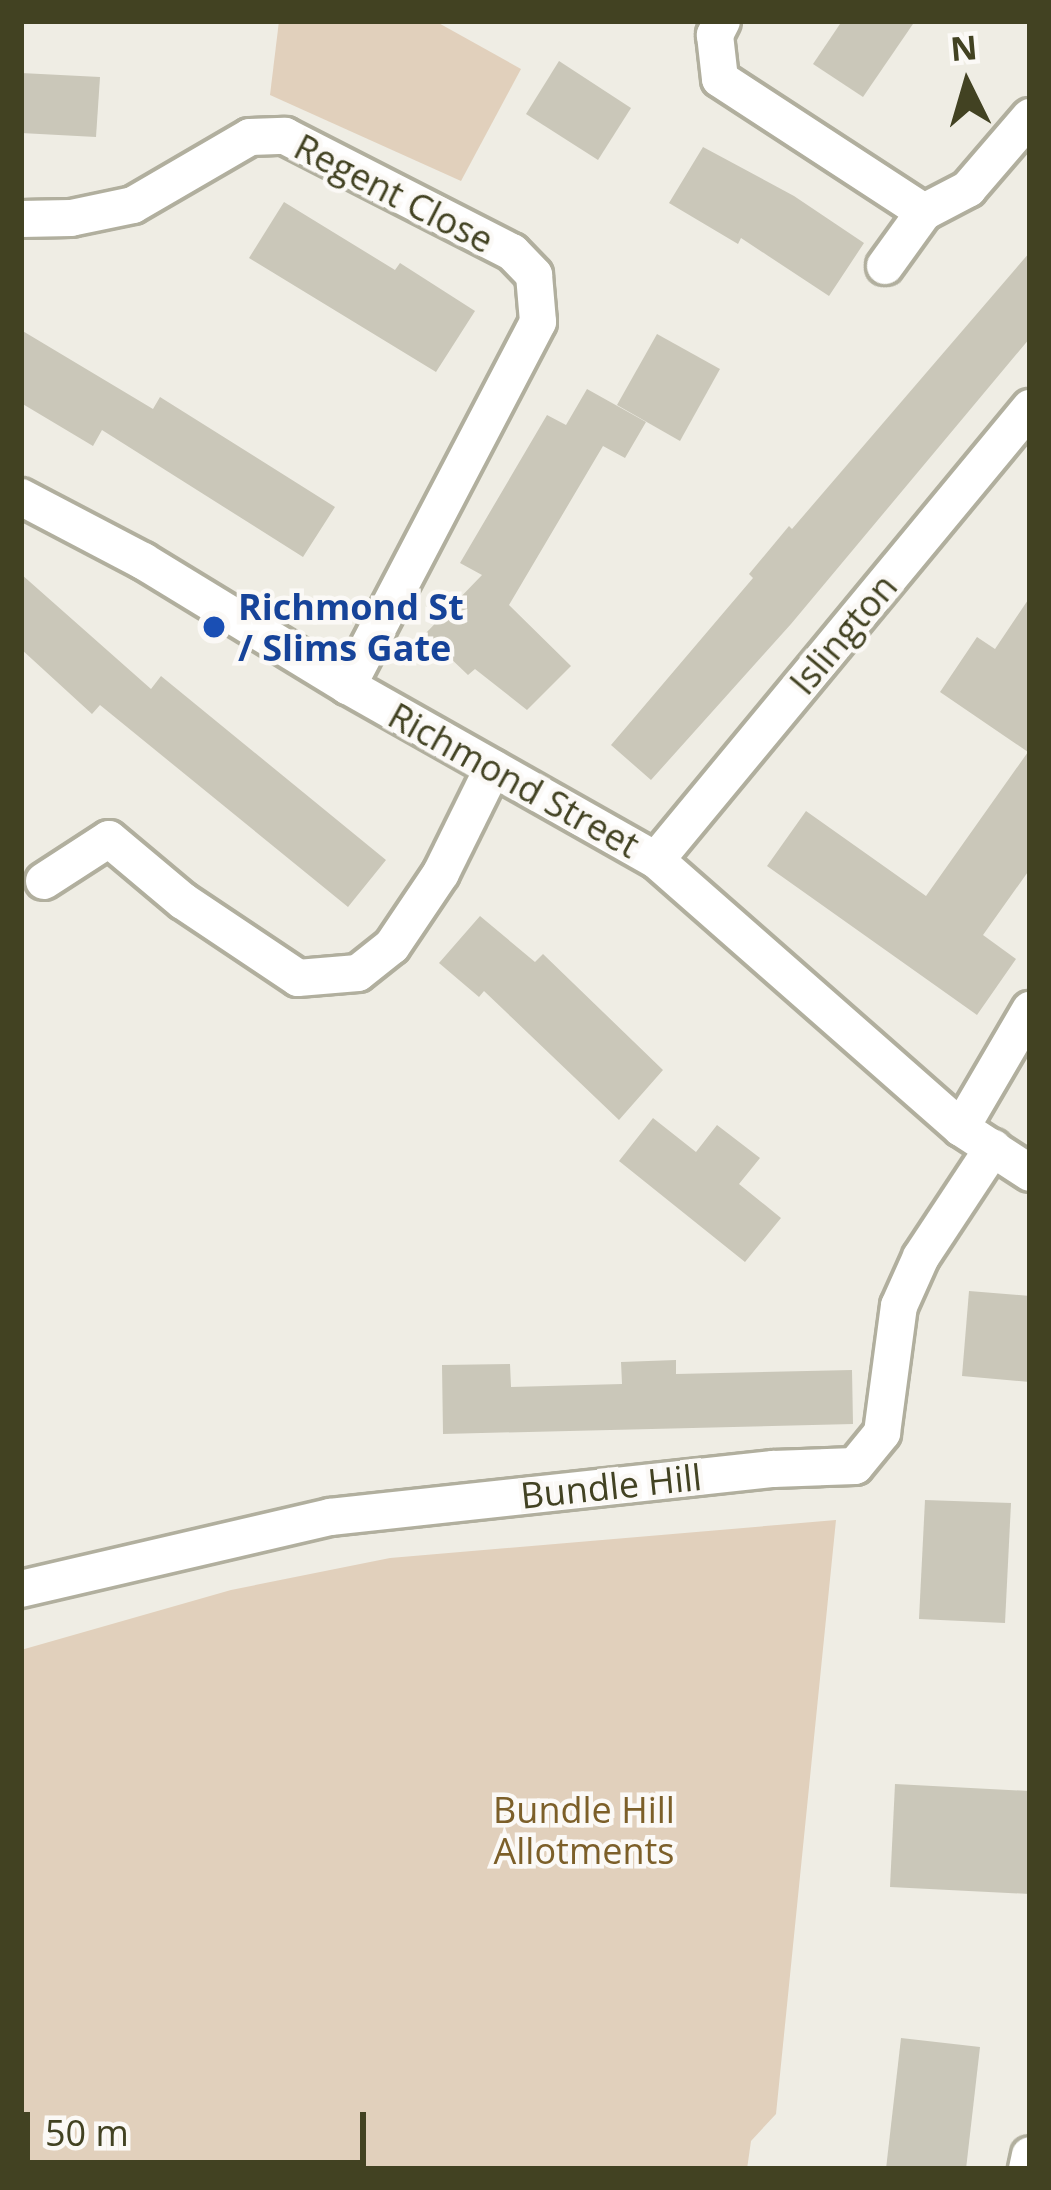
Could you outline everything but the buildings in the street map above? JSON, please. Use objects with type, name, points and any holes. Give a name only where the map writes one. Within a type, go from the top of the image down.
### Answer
[{"type":"street","points":[[722,21],[715,35],[720,79],[924,212]]},
{"type":"street","points":[[885,266],[924,212],[968,189],[1030,118]]},
{"type":"street","name":"Regent Close","points":[[21,218],[71,218],[133,205],[250,137],[285,136],[512,252],[534,275],[538,322],[348,686]]},
{"type":"street","name":"Islington","points":[[656,860],[1030,408]]},
{"type":"street","name":"Richmond Street","points":[[21,496],[143,561],[348,686],[656,860],[962,1128],[1030,1173]]},
{"type":"street","points":[[44,881],[109,838],[183,901],[298,978],[358,973],[392,946],[441,873],[493,768]]},
{"type":"street","points":[[962,1128],[1030,1010]]},
{"type":"street","name":"Bundle Hill","points":[[21,1588],[330,1516],[773,1469],[855,1466],[882,1433],[899,1306],[921,1257],[993,1148]]},
{"type":"street","points":[[1027,2169],[1030,2155]]},
{"type":"green space","points":[[279,21],[435,21],[521,69],[461,181],[270,95]]},
{"type":"green space","name":"Bundle Hill Allotments","points":[[836,1520],[776,2114],[751,2141],[747,2169],[21,2169],[21,1650],[231,1590],[390,1558]]},
{"type":"place","name":"Richmond St / Slims Gate","points":[[214,627]]}]
